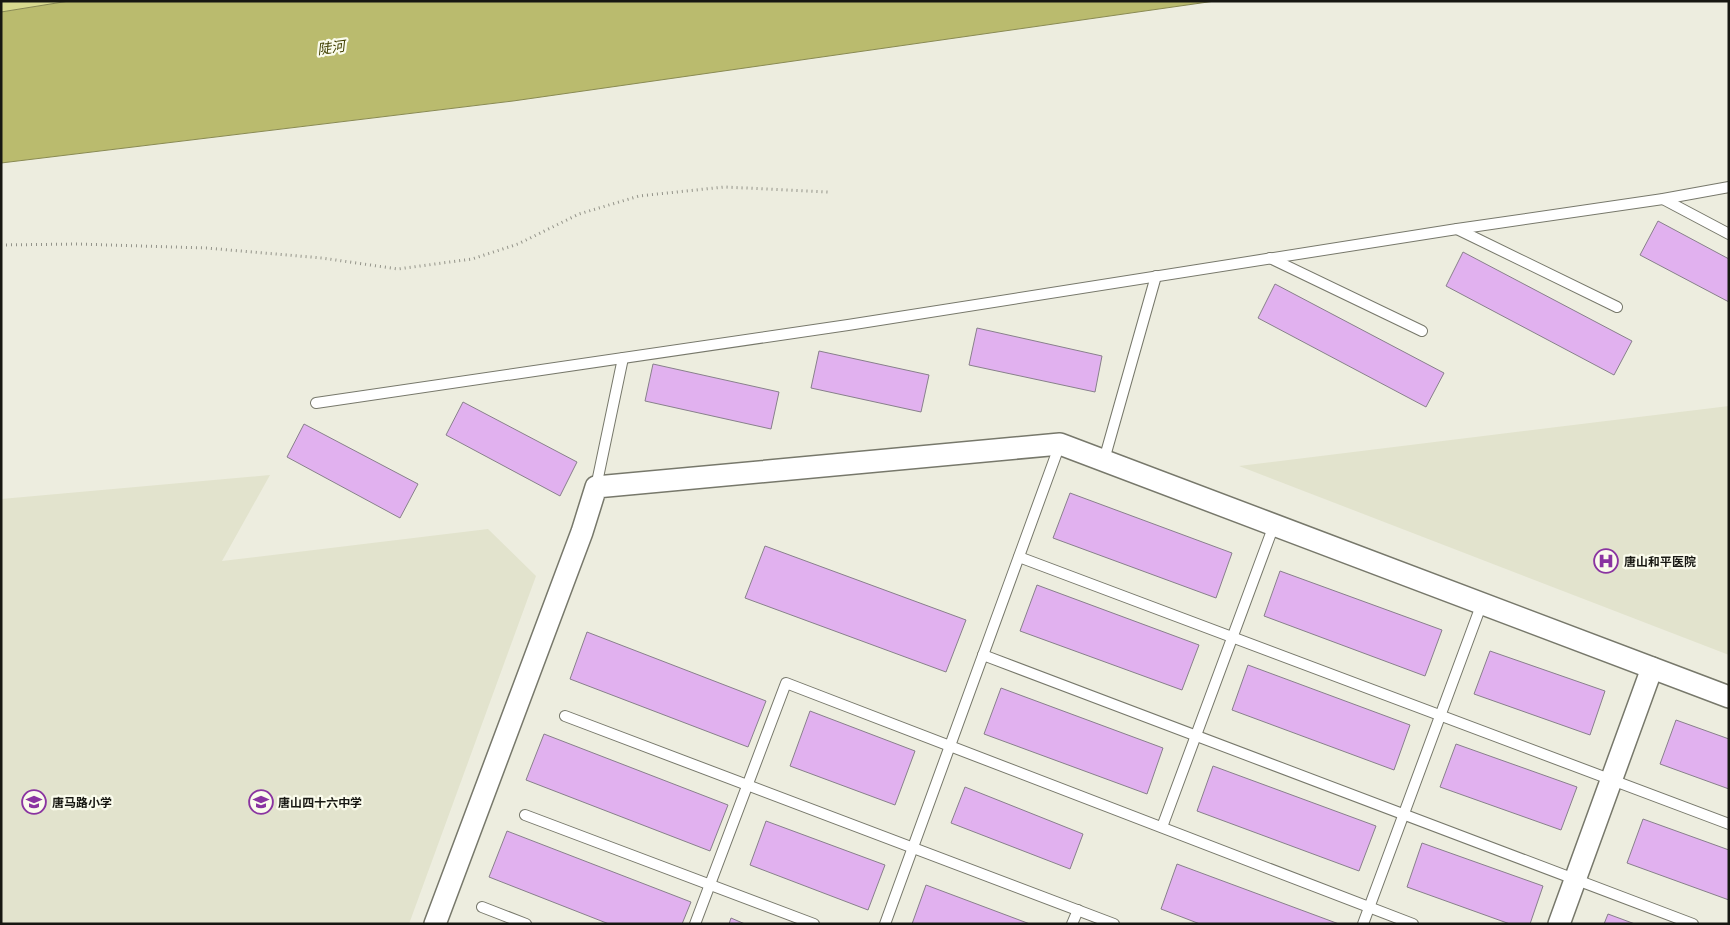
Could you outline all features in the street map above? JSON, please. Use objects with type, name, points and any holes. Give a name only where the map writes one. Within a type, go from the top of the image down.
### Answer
[{"type":"street","points":[[435,924],[582,532],[596,487],[1060,444],[1729,697]]},
{"type":"street","points":[[1559,924],[1652,668]]},
{"type":"lane","points":[[316,403],[848,325],[1456,229],[1663,199],[1729,187]]},
{"type":"lane","points":[[1663,199],[1729,234]]},
{"type":"lane","points":[[1456,229],[1617,307]]},
{"type":"lane","points":[[1270,258],[1422,332]]},
{"type":"lane","points":[[1104,460],[1156,276]]},
{"type":"lane","points":[[596,487],[623,358]]},
{"type":"lane","points":[[885,924],[1060,444]]},
{"type":"lane","points":[[1162,827],[1274,524]]},
{"type":"lane","points":[[1019,557],[1729,824]]},
{"type":"lane","points":[[1363,924],[1482,603]]},
{"type":"lane","points":[[984,655],[1693,924]]},
{"type":"lane","points":[[695,924],[786,683],[1413,924]]},
{"type":"lane","points":[[565,716],[1114,924]]},
{"type":"lane","points":[[524,815],[814,924]]},
{"type":"lane","points":[[482,907],[526,924]]},
{"type":"lane","points":[[1072,924],[1078,910]]},
{"type":"path","points":[[1,245],[77,244],[206,248],[322,258],[398,269],[472,259],[518,244],[579,214],[639,196],[724,187],[829,192]]},
{"type":"shaded area","name":"唐山和平医院","points":[[1729,406],[1729,655],[1239,466]]},
{"type":"shaded area","name":"唐山四十六中学","points":[[270,475],[222,561],[488,529],[536,576],[409,924],[1,924],[1,499]]},
{"type":"green space","points":[[1,1],[69,1],[1,12]]},
{"type":"water","name":"陡河","points":[[69,1],[1215,1],[513,101],[1,163],[1,12]]},
{"type":"building","points":[[1658,221],[1729,259],[1729,302],[1640,255]]},
{"type":"building","points":[[1463,252],[1632,341],[1614,375],[1446,286]]},
{"type":"building","points":[[1275,284],[1444,373],[1426,407],[1258,318]]},
{"type":"building","points":[[977,328],[1102,356],[1095,392],[969,365]]},
{"type":"building","points":[[819,351],[929,375],[921,412],[811,388]]},
{"type":"building","points":[[653,364],[779,392],[771,429],[645,401]]},
{"type":"building","points":[[463,402],[577,462],[560,496],[446,435]]},
{"type":"building","points":[[304,424],[418,484],[400,518],[287,457]]},
{"type":"building","points":[[1070,493],[1232,553],[1216,598],[1053,538]]},
{"type":"building","points":[[765,546],[966,620],[946,672],[745,598]]},
{"type":"building","points":[[1280,571],[1442,630],[1425,676],[1264,616]]},
{"type":"building","points":[[1037,585],[1199,645],[1182,690],[1020,631]]},
{"type":"building","points":[[587,632],[766,701],[748,747],[570,679]]},
{"type":"building","points":[[1490,651],[1605,691],[1590,735],[1474,694]]},
{"type":"building","points":[[1248,665],[1410,725],[1394,770],[1232,710]]},
{"type":"building","points":[[1001,688],[1163,748],[1147,794],[984,734]]},
{"type":"building","points":[[810,711],[915,751],[895,805],[790,766]]},
{"type":"building","points":[[1676,720],[1729,739],[1729,789],[1660,764]]},
{"type":"building","points":[[544,734],[728,805],[710,851],[526,780]]},
{"type":"building","points":[[1456,744],[1577,787],[1561,830],[1440,787]]},
{"type":"building","points":[[1213,766],[1376,826],[1359,871],[1197,811]]},
{"type":"building","points":[[965,787],[1083,834],[1070,869],[951,823]]},
{"type":"building","points":[[1643,819],[1729,850],[1729,900],[1627,863]]},
{"type":"building","points":[[766,821],[885,865],[868,910],[750,865]]},
{"type":"building","points":[[507,831],[691,902],[682,924],[609,924],[489,877]]},
{"type":"building","points":[[1422,843],[1543,886],[1530,924],[1510,924],[1407,887]]},
{"type":"building","points":[[1177,864],[1339,924],[1200,924],[1161,909]]},
{"type":"building","points":[[926,885],[1030,924],[912,924]]},
{"type":"building","points":[[1608,914],[1635,924],[1604,924]]},
{"type":"building","points":[[731,918],[745,924],[729,924]]},
{"type":"place","name":"唐山和平医院","points":[[1606,561]]},
{"type":"place","name":"唐马路小学","points":[[34,802]]},
{"type":"place","name":"唐山四十六中学","points":[[261,802]]}]
